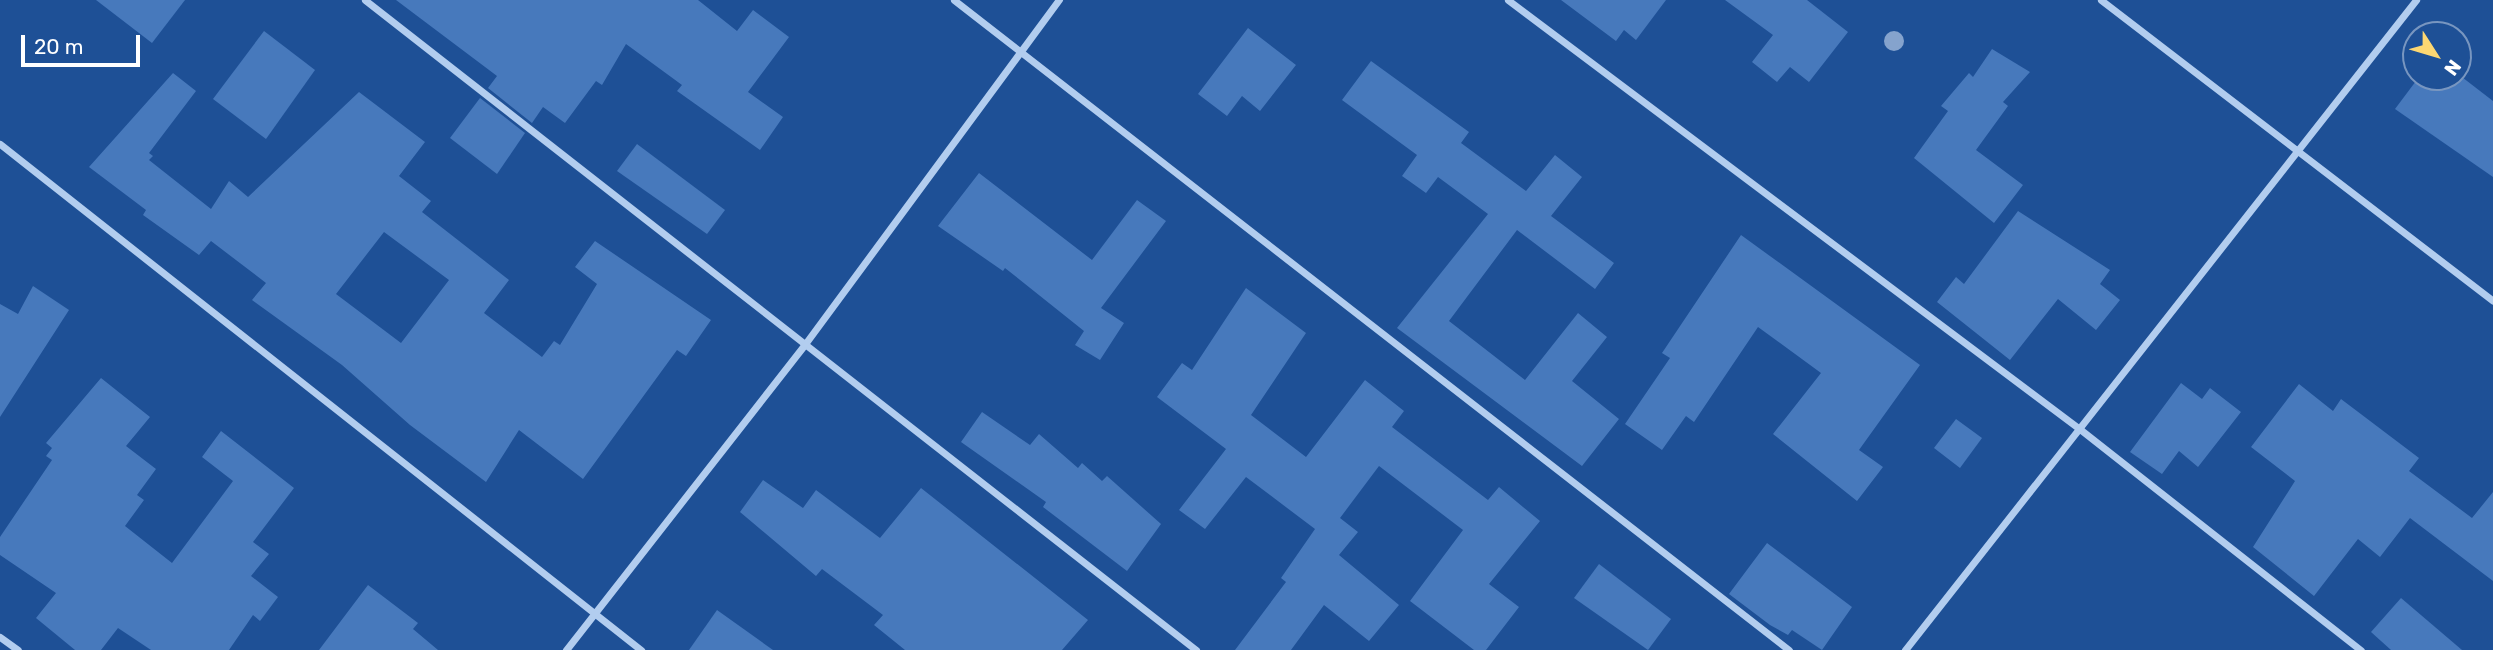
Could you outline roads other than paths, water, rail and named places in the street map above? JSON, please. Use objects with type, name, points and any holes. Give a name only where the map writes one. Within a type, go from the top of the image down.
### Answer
[{"type":"street","points":[[365,0],[1196,650]]},
{"type":"street","points":[[954,0],[1023,51],[1789,650]]},
{"type":"street","points":[[566,650],[805,344],[1059,0]]},
{"type":"street","points":[[1508,0],[2081,430],[2361,650]]},
{"type":"street","points":[[2101,0],[2298,148],[2493,301]]},
{"type":"street","points":[[1905,650],[2081,430],[2298,148],[2416,0]]},
{"type":"street","points":[[0,144],[641,650]]},
{"type":"street","points":[[0,637],[18,650]]}]
